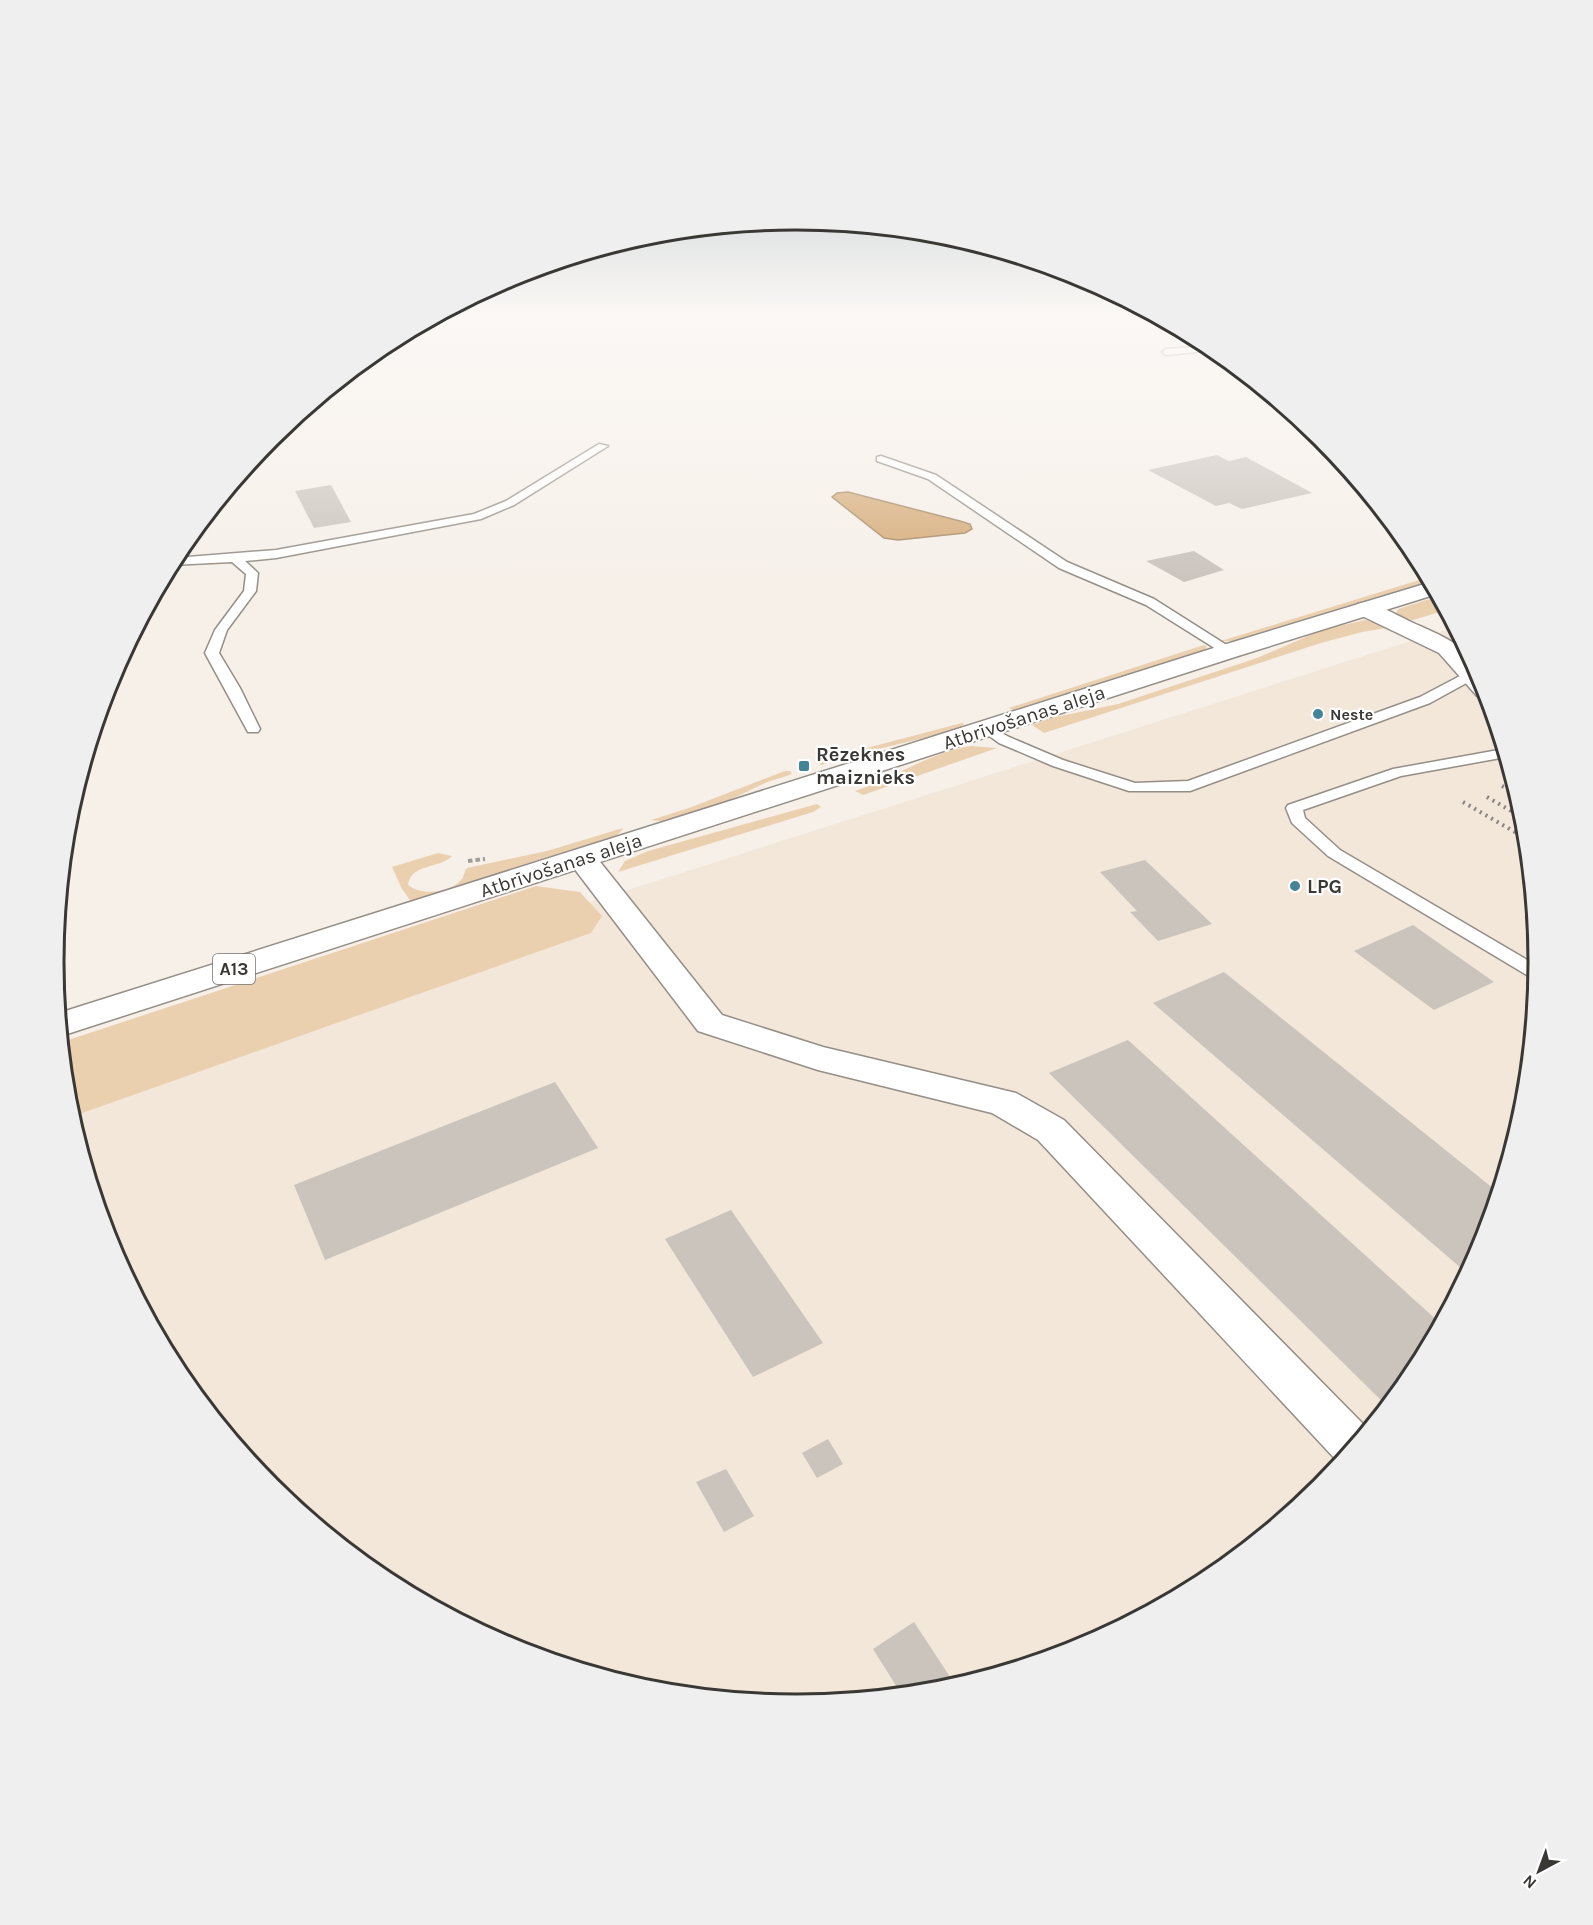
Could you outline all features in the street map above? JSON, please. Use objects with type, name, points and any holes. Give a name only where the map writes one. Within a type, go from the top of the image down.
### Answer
[{"type":"main road","name":"Atbrīvošanas aleja","points":[[67,1023],[1229,651],[1426,590]]},
{"type":"main road","points":[[1366,609],[1448,648],[1465,664]]},
{"type":"main road","points":[[582,859],[710,1023],[818,1058],[1003,1102],[1051,1130],[1350,1442]]},
{"type":"lane","points":[[185,561],[234,558],[372,538],[477,517],[510,503],[603,447]]},
{"type":"lane","points":[[881,459],[932,477],[1064,565],[1150,602],[1229,651]]},
{"type":"lane","points":[[234,558],[252,573],[250,591],[221,630],[212,653],[233,688],[253,729]]},
{"type":"lane","points":[[987,729],[1004,740],[1058,763],[1134,788],[1190,786],[1472,681]]},
{"type":"lane","points":[[1498,754],[1398,772],[1294,808],[1298,820],[1334,853],[1528,969]]},
{"type":"shaded area","points":[[848,492],[960,521],[970,524],[972,529],[965,533],[898,540],[884,538],[832,497],[837,493]]},
{"type":"shaded area","points":[[1420,580],[1422,583],[1235,641],[1221,641]]},
{"type":"shaded area","points":[[1431,598],[1439,612],[1410,621],[1396,613],[1398,609]]},
{"type":"shaded area","points":[[1365,620],[1393,627],[1362,632],[1321,643],[1044,733],[1032,725],[1051,718],[1118,704],[1257,658],[1322,630]]},
{"type":"shaded area","points":[[1448,629],[1473,682],[1490,727],[1504,773],[1522,867],[1527,915],[1527,1010],[1522,1058],[1504,1152],[1473,1243],[1453,1286],[1405,1369],[1377,1408],[1347,1445],[1279,1513],[1203,1571],[1162,1596],[1077,1639],[1032,1656],[986,1670],[892,1688],[844,1693],[749,1693],[701,1688],[607,1670],[516,1639],[473,1619],[430,1596],[351,1543],[314,1513],[246,1445],[188,1369],[163,1328],[120,1243],[103,1198],[89,1152],[72,1067]]},
{"type":"shaded area","points":[[1204,645],[1207,647],[1204,651],[1028,708],[1016,711],[1009,708]]},
{"type":"shaded area","points":[[964,724],[958,730],[821,765],[817,761]]},
{"type":"shaded area","points":[[971,746],[997,748],[863,795],[855,791],[941,754]]},
{"type":"shaded area","points":[[790,771],[792,774],[765,783],[693,815],[664,821],[651,820],[689,808]]},
{"type":"shaded area","points":[[817,804],[821,807],[813,812],[618,872],[625,861],[648,851]]},
{"type":"shaded area","points":[[623,828],[617,835],[607,840],[412,903],[402,889],[392,867],[438,853],[452,856],[414,873],[410,878],[408,885],[420,891],[435,892],[456,884],[462,879],[467,868],[547,851]]},
{"type":"shaded area","points":[[536,886],[580,892],[602,916],[591,933],[81,1114],[69,1040]]},
{"type":"building","points":[[1217,455],[1229,461],[1246,457],[1312,493],[1242,509],[1229,503],[1216,506],[1148,470]]},
{"type":"building","points":[[331,485],[351,522],[314,528],[295,491]]},
{"type":"building","points":[[1194,551],[1224,570],[1184,582],[1146,561]]},
{"type":"building","points":[[1145,860],[1212,924],[1158,941],[1130,912],[1137,911],[1100,872]]},
{"type":"building","points":[[1413,925],[1494,982],[1434,1010],[1354,951]]},
{"type":"building","points":[[1224,972],[1493,1188],[1461,1268],[1153,1003]]},
{"type":"building","points":[[1128,1040],[1435,1319],[1405,1369],[1382,1401],[1049,1073]]},
{"type":"building","points":[[555,1082],[598,1148],[325,1260],[294,1185]]},
{"type":"building","points":[[731,1210],[823,1343],[753,1377],[665,1239]]},
{"type":"building","points":[[828,1439],[843,1464],[817,1478],[802,1453]]},
{"type":"building","points":[[726,1469],[754,1516],[724,1532],[696,1482]]},
{"type":"building","points":[[914,1622],[950,1678],[897,1687],[873,1649]]},
{"type":"railway","points":[[1502,786],[1507,789]]},
{"type":"railway","points":[[1487,797],[1512,812]]},
{"type":"railway","points":[[1463,802],[1516,833]]},
{"type":"place","name":"Neste","points":[[1318,714]]},
{"type":"place","name":"Rēzeknes maiznieks","points":[[804,766]]},
{"type":"place","name":"LPG","points":[[1295,886]]}]
